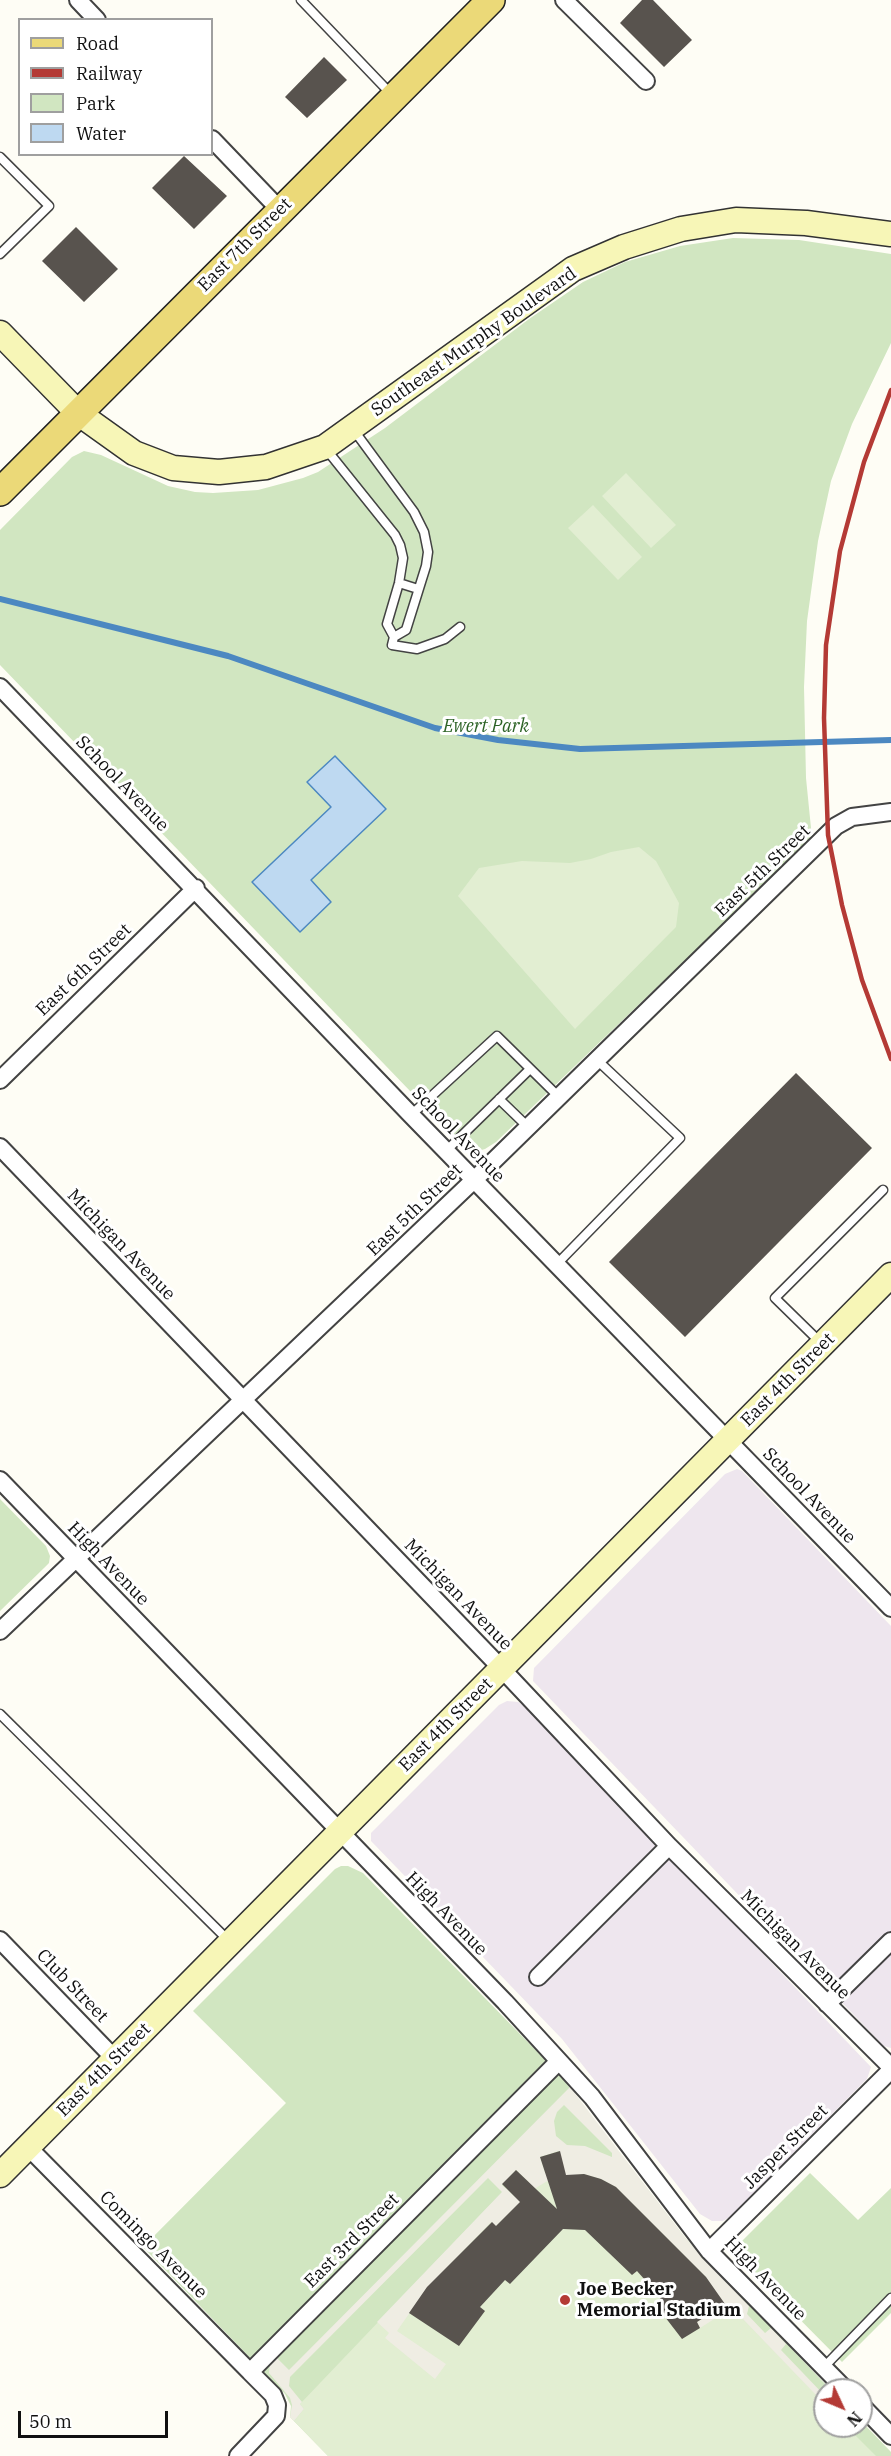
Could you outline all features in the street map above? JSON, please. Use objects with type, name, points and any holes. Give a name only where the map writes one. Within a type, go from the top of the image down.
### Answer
[{"type":"main road","name":"East 7th Street","points":[[6,481],[78,413],[490,1]]},
{"type":"street","points":[[78,0],[95,18]]},
{"type":"street","points":[[564,0],[646,81]]},
{"type":"street","points":[[213,140],[280,210]]},
{"type":"street","name":"Southeast Murphy Boulevard","points":[[0,333],[78,413],[134,453],[173,468],[219,472],[266,467],[325,447],[573,269],[624,247],[681,229],[736,220],[806,223],[891,234]]},
{"type":"street","name":"School Avenue","points":[[0,687],[196,888],[411,1115],[891,1608]]},
{"type":"street","name":"East 5th Street","points":[[0,1631],[475,1179],[836,826],[852,817],[891,812]]},
{"type":"street","name":"East 6th Street","points":[[0,1080],[196,888]]},
{"type":"street","name":"Michigan Avenue","points":[[0,1147],[669,1846],[891,2069]]},
{"type":"street","name":"East 4th Street","points":[[1,2171],[28,2147],[891,1275]]},
{"type":"street","name":"High Avenue","points":[[0,1480],[559,2061],[592,2097],[710,2251],[835,2378]]},
{"type":"street","points":[[538,1977],[669,1846]]},
{"type":"street","name":"Club Street","points":[[0,1940],[115,2059]]},
{"type":"street","points":[[827,2004],[891,1941]]},
{"type":"street","name":"East 3rd Street","points":[[250,2372],[559,2061]]},
{"type":"street","name":"Jasper Street","points":[[710,2251],[891,2069]]},
{"type":"street","name":"Comingo Avenue","points":[[28,2147],[250,2372]]},
{"type":"street","points":[[238,2456],[276,2416],[277,2405],[273,2395],[250,2372]]},
{"type":"street","points":[[873,2417],[891,2436]]},
{"type":"lane","points":[[301,0],[394,97]]},
{"type":"lane","points":[[0,156],[49,206],[0,254]]},
{"type":"lane","points":[[352,429],[414,512],[424,532],[428,552],[418,589],[406,630],[394,637]]},
{"type":"lane","points":[[325,447],[395,535],[400,545],[403,558],[399,583],[387,624],[394,637],[392,645],[417,650],[445,639],[460,627]]},
{"type":"lane","points":[[399,583],[418,589]]},
{"type":"lane","points":[[411,1115],[496,1036],[559,1098]]},
{"type":"lane","points":[[557,1264],[680,1138],[597,1060]]},
{"type":"lane","points":[[447,1150],[529,1070]]},
{"type":"lane","points":[[499,1100],[528,1127]]},
{"type":"lane","points":[[822,1345],[775,1298],[883,1190]]},
{"type":"lane","points":[[0,1714],[230,1943]]},
{"type":"lane","points":[[824,2367],[891,2298]]},
{"type":"shaded area","points":[[737,1469],[742,1471],[891,1626],[891,2048],[884,2046],[877,2039],[533,1681],[534,1668],[725,1474]]},
{"type":"shaded area","points":[[507,1701],[518,1702],[532,1712],[871,2067],[867,2079],[731,2216],[723,2221],[712,2221],[700,2214],[562,2039],[371,1841],[371,1833],[499,1705]]},
{"type":"shaded area","points":[[570,2087],[686,2239],[749,2306],[747,2314],[765,2333],[771,2328],[786,2344],[781,2350],[813,2383],[813,2392],[736,2312],[730,2309],[700,2328],[697,2322],[724,2304],[706,2277],[616,2187],[584,2174],[549,2180],[534,2189],[496,2226],[491,2222],[427,2288],[397,2331],[446,2364],[435,2379],[385,2338],[389,2333],[377,2322],[502,2192],[488,2178],[290,2377],[289,2386],[302,2402],[300,2404],[304,2409],[294,2421],[290,2417],[292,2405],[290,2398],[269,2373],[270,2363],[275,2356],[289,2370]],"holes":[[[564,2105],[612,2153],[612,2157],[585,2146],[567,2145],[556,2136],[554,2121],[557,2112]],[[559,2151],[564,2168],[545,2173],[540,2157]],[[516,2170],[529,2182],[515,2197],[502,2185]]]},
{"type":"green space","name":"Ewert Park","points":[[733,238],[799,240],[891,254],[891,343],[852,424],[831,481],[818,541],[807,621],[804,687],[806,778],[812,838],[496,1142],[478,1151],[470,1149],[462,1145],[0,665],[0,530],[72,457],[84,451],[101,455],[168,486],[195,492],[258,490],[303,478],[318,472],[385,428],[529,319],[583,282],[625,262],[680,246]]},
{"type":"green space","points":[[626,473],[676,525],[651,548],[602,496]]},
{"type":"green space","points":[[593,505],[642,557],[618,580],[568,528]]},
{"type":"green space","points":[[639,847],[656,861],[679,903],[676,927],[575,1029],[458,896],[479,868],[522,861],[570,863]]},
{"type":"green space","points":[[0,1499],[46,1546],[50,1556],[49,1563],[0,1611]]},
{"type":"green space","points":[[348,1866],[363,1873],[559,2074],[686,2239],[819,2378],[813,2378],[813,2438],[873,2438],[873,2433],[891,2452],[891,2456],[328,2456],[290,2417],[291,2406],[285,2394],[143,2247],[286,2103],[193,2011],[335,1869]]},
{"type":"green space","name":"Joe Becker Memorial Stadium","points":[[560,2151],[613,2165],[736,2312],[813,2391],[813,2438],[858,2438],[876,2456],[328,2456],[294,2421],[304,2409],[300,2404],[506,2188],[502,2184],[516,2170],[540,2157]]},
{"type":"green space","points":[[810,2173],[858,2220],[891,2188],[891,2313],[842,2362],[744,2263],[739,2248],[742,2241]]},
{"type":"water","points":[[335,756],[386,809],[311,880],[331,902],[300,932],[252,882],[331,807],[307,782]]},
{"type":"building","points":[[642,0],[653,0],[692,40],[664,67],[620,23]]},
{"type":"building","points":[[324,57],[347,80],[307,118],[285,97]]},
{"type":"building","points":[[184,156],[227,196],[194,229],[152,188]]},
{"type":"building","points":[[76,227],[118,269],[84,302],[42,261]]},
{"type":"building","points":[[796,1073],[872,1148],[685,1337],[609,1262]]},
{"type":"building","points":[[560,2151],[566,2175],[584,2174],[616,2187],[706,2277],[725,2304],[697,2322],[700,2328],[682,2339],[655,2304],[661,2298],[637,2271],[632,2275],[585,2230],[563,2229],[510,2284],[505,2280],[480,2307],[485,2311],[459,2346],[409,2313],[427,2287],[492,2222],[496,2226],[520,2202],[502,2184],[516,2170],[557,2209],[540,2157]]},
{"type":"waterway","points":[[0,599],[228,656],[435,728],[498,740],[580,749],[891,740]]},
{"type":"railway","points":[[891,390],[864,462],[840,551],[826,645],[824,718],[828,835],[842,905],[862,980],[891,1059]]},
{"type":"place","name":"Joe Becker Memorial Stadium","points":[[565,2300]]}]
